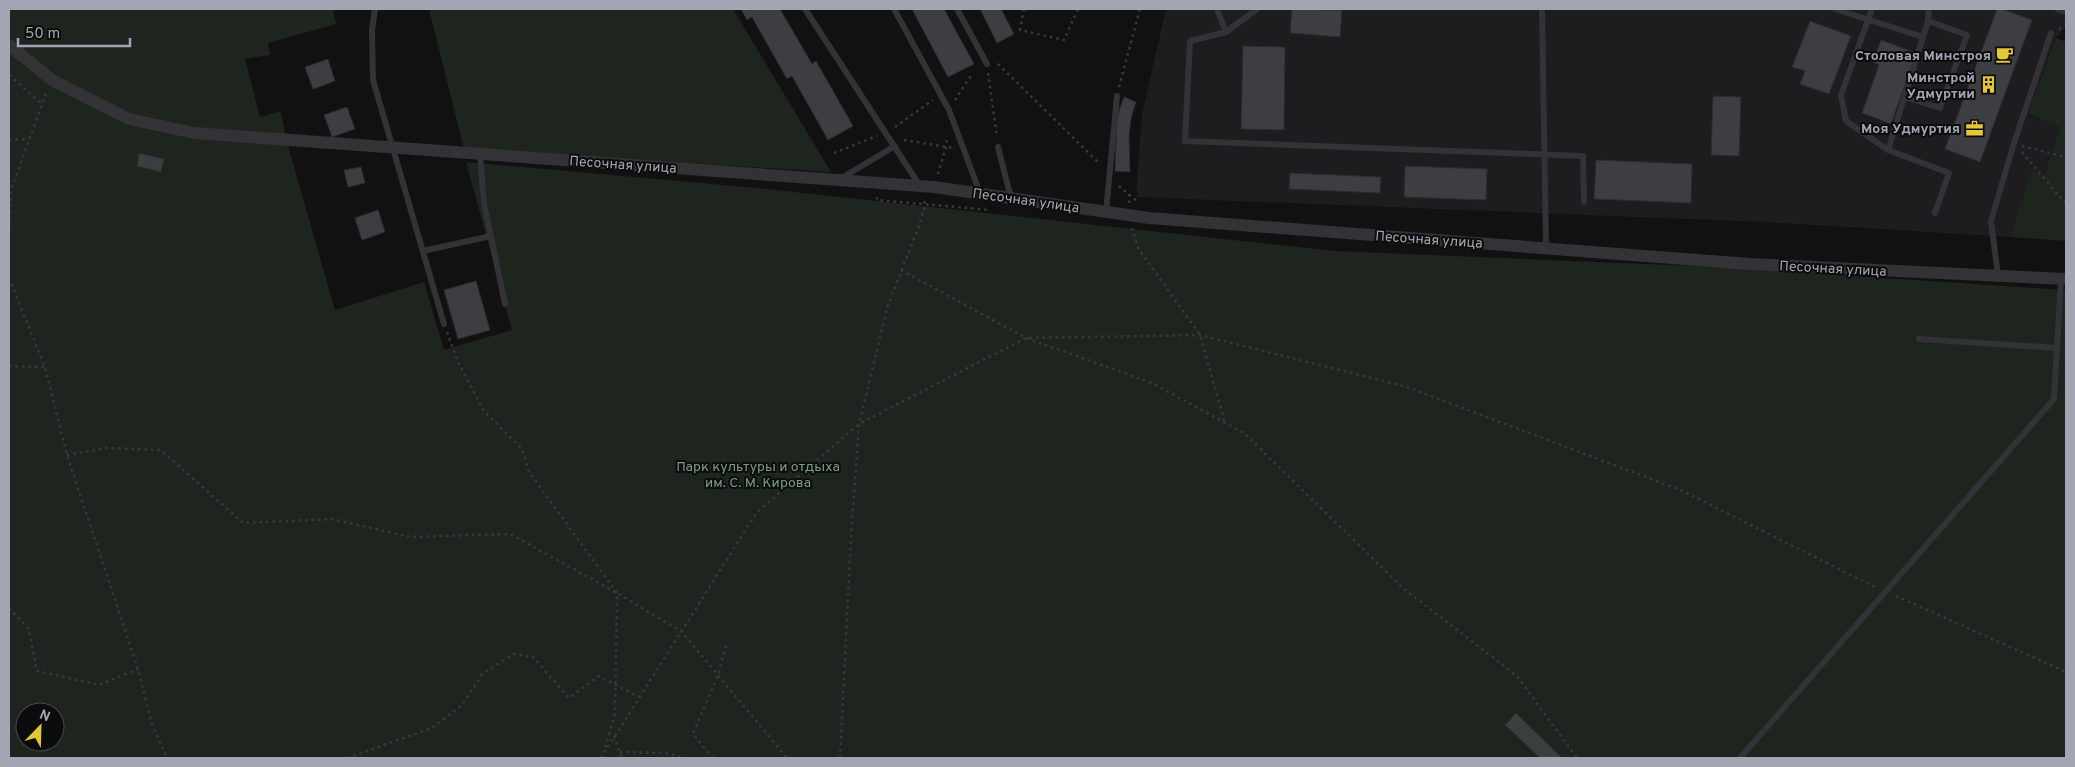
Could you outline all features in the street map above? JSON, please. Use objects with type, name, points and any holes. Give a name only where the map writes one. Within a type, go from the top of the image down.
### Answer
[{"type":"street","name":"Песочная улица","points":[[9,45],[52,80],[129,119],[194,133],[920,186],[1149,218],[1750,264],[2064,279]]},
{"type":"lane","points":[[376,9],[372,30],[373,80],[444,324]]},
{"type":"lane","points":[[805,9],[920,186]]},
{"type":"lane","points":[[894,9],[941,94],[980,193]]},
{"type":"lane","points":[[958,9],[990,62]]},
{"type":"lane","points":[[1217,9],[1226,32]]},
{"type":"lane","points":[[1257,9],[1226,32],[1190,41],[1185,141],[1583,156],[1584,202]]},
{"type":"lane","points":[[1542,9],[1546,247]]},
{"type":"lane","points":[[1834,9],[1923,37]]},
{"type":"lane","points":[[1872,9],[1841,95],[1846,121],[1888,150],[1949,173],[1935,213]]},
{"type":"lane","points":[[1888,150],[1928,21],[1929,9]]},
{"type":"lane","points":[[2056,9],[2066,12]]},
{"type":"lane","points":[[1904,97],[1940,108],[1967,35],[1928,21]]},
{"type":"lane","points":[[1998,276],[1992,221],[2014,143],[2051,33]]},
{"type":"lane","points":[[1106,212],[1116,96]]},
{"type":"lane","points":[[838,180],[895,146]]},
{"type":"lane","points":[[998,147],[1011,198]]},
{"type":"lane","points":[[480,154],[484,203],[505,304]]},
{"type":"lane","points":[[423,251],[491,236]]},
{"type":"lane","points":[[1740,758],[2054,399],[2064,279]]},
{"type":"lane","points":[[1918,338],[2057,348]]},
{"type":"path","points":[[1024,9],[1020,30],[1064,40],[1078,9]]},
{"type":"path","points":[[1116,96],[1140,9]]},
{"type":"path","points":[[990,62],[998,147]]},
{"type":"path","points":[[990,62],[1110,173],[1113,181],[1142,205],[1149,218]]},
{"type":"path","points":[[9,75],[42,104]]},
{"type":"path","points":[[9,233],[11,190],[28,139],[52,80]]},
{"type":"path","points":[[834,153],[888,135],[941,94]]},
{"type":"path","points":[[888,135],[964,149]]},
{"type":"path","points":[[9,140],[28,139]]},
{"type":"path","points":[[2014,143],[2066,157]]},
{"type":"path","points":[[2014,143],[2066,204]]},
{"type":"path","points":[[840,758],[851,537],[859,424],[888,305],[926,206],[920,186]]},
{"type":"path","points":[[1129,194],[1130,215],[1138,248],[1200,335],[1226,423]]},
{"type":"path","points":[[901,270],[1026,338],[1152,383],[1244,434],[1404,589],[1517,676],[1578,758]]},
{"type":"path","points":[[9,278],[10,285],[45,367],[67,455],[138,669],[152,725],[167,758]]},
{"type":"path","points":[[444,324],[458,362],[484,411],[522,449],[529,472],[617,593],[615,713],[604,753]]},
{"type":"path","points":[[601,758],[757,512],[859,424],[1026,338],[1200,335],[1407,387],[1683,491],[1886,592],[2066,672]]},
{"type":"path","points":[[9,366],[45,367]]},
{"type":"path","points":[[67,455],[106,448],[161,450],[243,524],[332,519],[410,537],[510,534],[617,593],[682,632],[787,758]]},
{"type":"path","points":[[9,608],[29,629],[37,671],[98,684],[138,669]]},
{"type":"path","points":[[713,758],[693,734],[718,674],[728,642]]},
{"type":"path","points":[[347,758],[432,728],[462,705],[483,673],[514,654],[533,657],[568,698],[599,676],[639,697]]},
{"type":"path","points":[[614,736],[622,758]]},
{"type":"path","points":[[620,752],[665,753],[685,758]]},
{"type":"shaded area","points":[[1166,9],[2066,9],[2066,27],[2056,38],[2028,115],[2060,126],[2044,175],[2031,172],[2010,237],[1764,222],[1137,197],[1142,114]]},
{"type":"green space","name":"Парк культуры и отдыха им. С. М. Кирова","points":[[9,9],[333,9],[336,24],[268,43],[270,55],[245,59],[260,117],[281,111],[286,139],[335,310],[424,282],[444,350],[512,330],[466,162],[757,188],[1335,251],[1719,267],[2066,290],[2066,758],[9,758]]},
{"type":"green space","points":[[429,9],[733,9],[831,172],[464,149]]},
{"type":"green space","points":[[2056,38],[2066,42],[2066,241],[2010,237],[2031,171],[2044,175],[2060,127],[2028,114]]},
{"type":"building","points":[[741,9],[780,9],[812,64],[816,61],[853,126],[828,140],[792,76],[787,79],[752,17],[747,20]]},
{"type":"building","points":[[912,9],[944,9],[974,64],[948,77]]},
{"type":"building","points":[[980,9],[1001,9],[1014,34],[997,43]]},
{"type":"building","points":[[1292,9],[1342,10],[1340,37],[1290,33]]},
{"type":"building","name":"Минстрой Удмуртии","points":[[1997,9],[2032,20],[1980,162],[1945,149]]},
{"type":"building","points":[[1810,21],[1851,36],[1829,94],[1800,84],[1805,71],[1792,67]]},
{"type":"building","points":[[1881,40],[1916,53],[1891,124],[1862,113],[1879,65],[1873,62]]},
{"type":"building","points":[[1243,46],[1285,47],[1284,130],[1241,129]]},
{"type":"building","points":[[328,59],[335,81],[313,89],[305,67]]},
{"type":"building","points":[[1713,96],[1741,97],[1739,156],[1711,155]]},
{"type":"building","points":[[1124,97],[1136,102],[1131,118],[1129,135],[1130,172],[1115,171],[1117,117]]},
{"type":"building","points":[[347,107],[355,129],[332,137],[324,115]]},
{"type":"building","points":[[139,153],[164,159],[161,172],[137,166]]},
{"type":"building","points":[[1596,160],[1692,164],[1691,203],[1594,199]]},
{"type":"building","points":[[1405,166],[1487,169],[1486,200],[1404,197]]},
{"type":"building","points":[[361,167],[365,183],[348,187],[344,170]]},
{"type":"building","points":[[1290,173],[1381,177],[1380,193],[1289,189]]},
{"type":"building","points":[[378,210],[385,232],[362,240],[355,218]]},
{"type":"building","points":[[476,281],[490,330],[458,339],[444,290]]},
{"type":"building","points":[[1516,713],[1560,758],[1540,758],[1505,725]]},
{"type":"place","name":"Столовая Минстроя","points":[[2005,55]]},
{"type":"place","name":"Минстрой Удмуртии","points":[[1989,85]]},
{"type":"place","name":"Моя Удмуртия","points":[[1974,128]]}]
